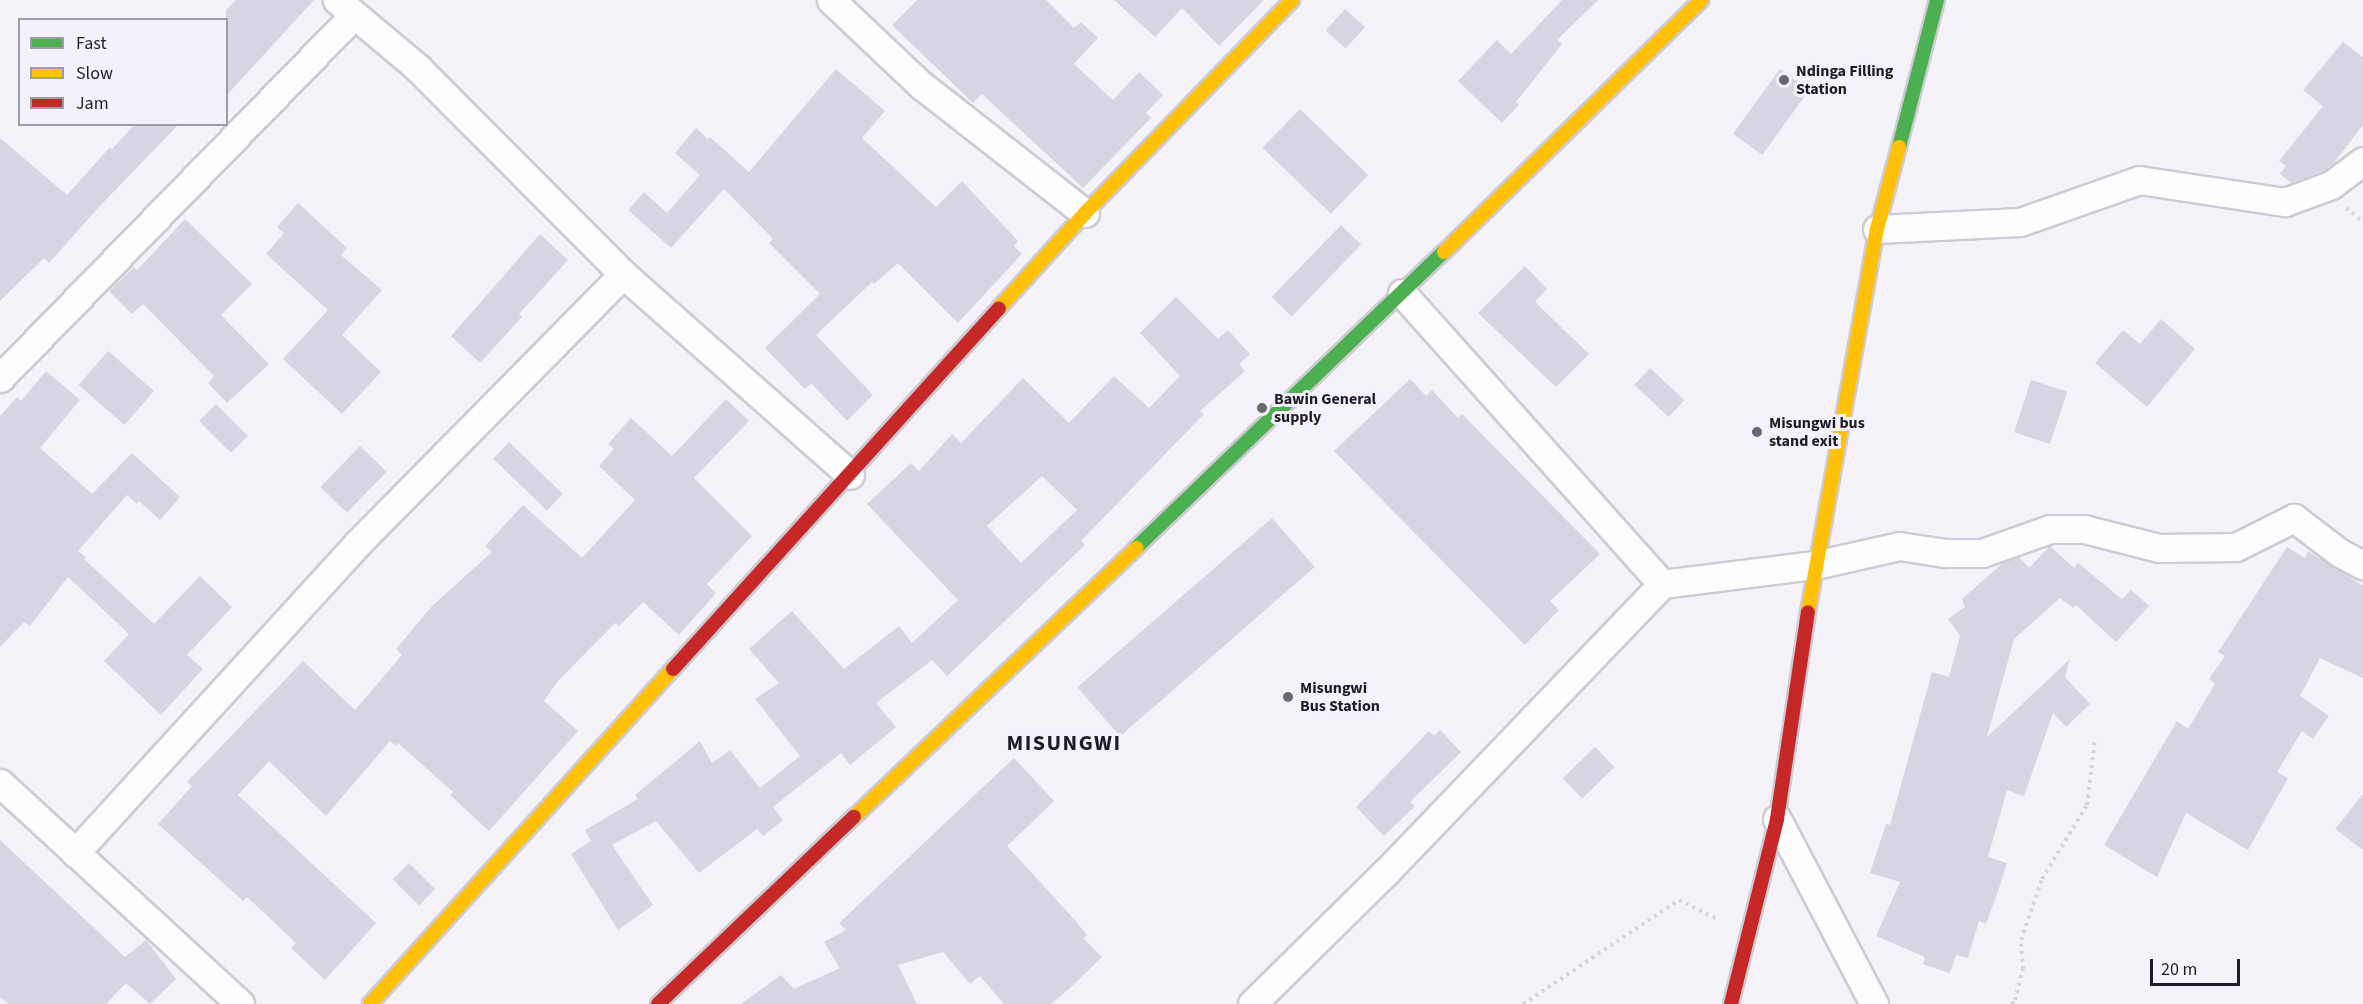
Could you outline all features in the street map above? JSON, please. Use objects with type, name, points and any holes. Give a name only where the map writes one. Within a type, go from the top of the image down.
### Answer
[{"type":"main road","points":[[370,1004],[1085,213],[1292,0]]},
{"type":"main road","points":[[658,1004],[1402,293],[1701,0]]},
{"type":"main road","points":[[1731,1004],[1777,819],[1815,565],[1877,229],[1937,0]]},
{"type":"street","points":[[844,4],[921,85],[1085,213]]},
{"type":"street","points":[[0,378],[345,8],[418,68],[623,274],[850,475]]},
{"type":"street","points":[[1877,229],[2020,222],[2139,180],[2285,202],[2331,185],[2363,161]]},
{"type":"street","points":[[75,853],[356,545],[623,274]]},
{"type":"street","points":[[1402,293],[1662,584]]},
{"type":"street","points":[[1252,1004],[1385,873],[1662,584],[1815,565],[1899,546],[1945,553],[1982,553],[2050,530],[2084,529],[2158,548],[2236,547],[2295,518],[2340,553],[2363,565]]},
{"type":"street","points":[[0,783],[240,1004]]},
{"type":"street","points":[[1777,819],[1874,1004]]},
{"type":"path","points":[[2012,1004],[2023,969],[2021,940],[2042,879],[2087,805],[2096,740]]},
{"type":"path","points":[[1523,1004],[1679,900],[1749,935]]},
{"type":"building","points":[[236,0],[314,0],[228,94],[228,18],[226,18],[226,10]]},
{"type":"building","points":[[917,0],[1046,0],[1074,28],[1081,22],[1098,38],[1074,64],[1113,100],[1139,72],[1163,95],[1146,113],[1151,118],[1083,188],[982,94],[973,103],[892,25]]},
{"type":"building","points":[[1114,0],[1264,0],[1219,46],[1182,8],[1155,37]]},
{"type":"building","points":[[1562,0],[1598,0],[1557,40],[1562,44],[1516,102],[1519,105],[1502,123],[1458,81],[1497,40],[1511,54]]},
{"type":"building","points":[[1345,9],[1365,27],[1346,49],[1326,31]]},
{"type":"building","points":[[2343,42],[2363,57],[2363,125],[2333,164],[2323,171],[2291,183],[2280,174],[2286,166],[2279,161],[2323,106],[2303,90]]},
{"type":"building","points":[[836,69],[885,111],[862,138],[936,207],[962,181],[1018,241],[1014,246],[1022,254],[958,323],[898,263],[874,284],[872,282],[816,335],[873,395],[847,421],[811,383],[805,389],[765,348],[820,294],[769,243],[773,239],[724,189],[671,248],[628,210],[644,192],[667,213],[700,175],[675,153],[696,128],[708,139],[710,137],[749,172]]},
{"type":"building","points":[[1780,69],[1809,90],[1762,155],[1733,134]]},
{"type":"building","points":[[1300,109],[1368,175],[1331,214],[1262,148]]},
{"type":"building","points":[[133,126],[177,126],[49,263],[44,258],[0,301],[0,138],[67,195],[110,147],[112,149]]},
{"type":"building","points":[[298,203],[347,248],[341,255],[382,290],[342,335],[381,372],[342,414],[283,359],[328,310],[266,254],[284,233],[277,227]]},
{"type":"building","points":[[185,219],[252,284],[221,315],[269,364],[227,403],[208,383],[214,376],[143,304],[132,314],[109,291],[134,267],[137,270]]},
{"type":"building","points":[[1341,225],[1361,244],[1292,316],[1272,297]]},
{"type":"building","points":[[540,234],[568,260],[519,314],[522,317],[480,363],[451,336]]},
{"type":"building","points":[[1525,266],[1547,289],[1535,302],[1589,354],[1556,387],[1478,313]]},
{"type":"building","points":[[1176,297],[1218,339],[1228,330],[1250,354],[1239,364],[1245,371],[1200,411],[1204,414],[1081,541],[1085,545],[947,676],[932,660],[876,703],[896,727],[850,765],[841,753],[773,807],[783,820],[763,836],[757,829],[699,873],[656,821],[612,845],[653,905],[618,930],[571,854],[591,841],[585,830],[638,799],[635,795],[700,741],[712,763],[730,750],[760,788],[800,756],[755,699],[779,683],[749,649],[792,611],[844,669],[899,626],[912,643],[958,600],[867,504],[911,463],[919,471],[952,434],[961,443],[1023,378],[1069,423],[1114,376],[1149,408],[1180,376],[1140,333]],"holes":[[[1042,476],[1077,510],[1021,563],[987,526]]]},
{"type":"building","points":[[2161,319],[2195,349],[2147,407],[2095,363],[2123,330],[2140,344]]},
{"type":"building","points":[[108,351],[154,391],[125,425],[78,385]]},
{"type":"building","points":[[1650,368],[1684,400],[1669,417],[1634,385]]},
{"type":"building","points":[[46,371],[80,400],[40,448],[92,494],[132,453],[180,497],[160,520],[139,501],[137,504],[127,495],[78,551],[86,557],[84,559],[154,624],[200,576],[232,607],[187,655],[203,669],[161,715],[104,661],[129,634],[68,577],[30,626],[24,622],[0,647],[0,416],[17,397],[21,401]]},
{"type":"building","points":[[1410,379],[1426,396],[1432,390],[1458,418],[1462,414],[1600,554],[1550,601],[1559,610],[1525,645],[1334,451]]},
{"type":"building","points":[[2031,380],[2067,392],[2050,444],[2014,432]]},
{"type":"building","points":[[726,399],[749,421],[694,478],[752,536],[707,584],[716,593],[679,635],[643,602],[619,626],[615,623],[558,681],[544,701],[578,731],[489,831],[450,795],[453,792],[398,743],[396,746],[390,741],[326,816],[269,761],[238,795],[376,923],[325,980],[291,948],[296,943],[247,897],[243,901],[158,824],[192,786],[187,782],[303,661],[355,710],[402,655],[396,649],[433,605],[492,552],[485,546],[523,505],[582,558],[635,500],[599,466],[614,449],[608,444],[631,418],[672,456]]},
{"type":"building","points":[[216,404],[248,436],[231,453],[199,421]]},
{"type":"building","points":[[509,442],[563,494],[547,511],[493,459]]},
{"type":"building","points":[[360,446],[387,472],[347,513],[320,487]]},
{"type":"building","points":[[1272,518],[1315,567],[1120,736],[1077,687]]},
{"type":"building","points":[[2050,546],[2074,568],[2078,563],[2122,599],[2131,590],[2149,606],[2116,642],[2076,605],[2073,608],[2060,598],[2014,639],[1987,737],[2070,659],[2065,677],[2090,704],[2066,727],[2053,713],[2024,796],[2007,790],[1988,857],[2007,863],[1986,924],[1979,921],[1968,958],[1956,955],[1950,973],[1923,964],[1925,957],[1876,936],[1900,882],[1870,873],[1886,824],[1890,825],[1932,672],[1949,677],[1960,636],[1948,619],[1965,607],[1962,599],[2004,562],[2019,557],[2029,568]]},
{"type":"building","points":[[2287,547],[2305,558],[2308,551],[2363,586],[2363,678],[2320,658],[2300,696],[2329,716],[2313,739],[2302,731],[2277,772],[2288,778],[2248,850],[2186,813],[2157,877],[2104,845],[2177,721],[2188,729],[2215,684],[2209,679],[2225,656],[2218,652]]},
{"type":"building","points":[[1440,730],[1461,752],[1410,802],[1415,806],[1384,836],[1356,807],[1429,731],[1434,736]]},
{"type":"building","points":[[1595,747],[1614,767],[1582,798],[1563,778]]},
{"type":"building","points":[[1014,758],[1054,801],[1007,846],[1074,919],[1087,935],[1083,938],[1102,957],[1069,989],[1051,1004],[1004,1004],[980,976],[970,984],[943,952],[898,965],[917,1004],[741,1004],[781,975],[794,989],[840,968],[824,942],[846,930],[839,923]]},
{"type":"building","points":[[2363,794],[2363,850],[2335,829]]},
{"type":"building","points":[[0,840],[125,957],[146,940],[176,979],[150,1004],[126,983],[106,1004],[8,1004],[0,997]]},
{"type":"building","points":[[409,863],[435,889],[419,905],[393,879]]},
{"type":"traffic: fast","points":[[1899,147],[1937,0]]},
{"type":"traffic: fast","points":[[1136,548],[1444,252]]},
{"type":"traffic: slow","points":[[999,308],[1085,213],[1292,0]]},
{"type":"traffic: slow","points":[[1444,252],[1701,0]]},
{"type":"traffic: slow","points":[[1808,612],[1877,229],[1899,147]]},
{"type":"traffic: slow","points":[[854,817],[1136,548]]},
{"type":"traffic: slow","points":[[370,1004],[673,669]]},
{"type":"traffic: jam","points":[[673,669],[999,308]]},
{"type":"traffic: jam","points":[[1731,1004],[1777,819],[1808,612]]},
{"type":"traffic: jam","points":[[658,1004],[854,817]]},
{"type":"place","name":"Ndinga Filling Station","points":[[1784,80]]},
{"type":"place","name":"Bawin General supply","points":[[1262,408]]},
{"type":"place","name":"Misungwi bus stand exit","points":[[1757,432]]},
{"type":"place","name":"Misungwi Bus Station","points":[[1288,697]]},
{"type":"district","name":"MISUNGWI","points":[[1064,744]]}]
